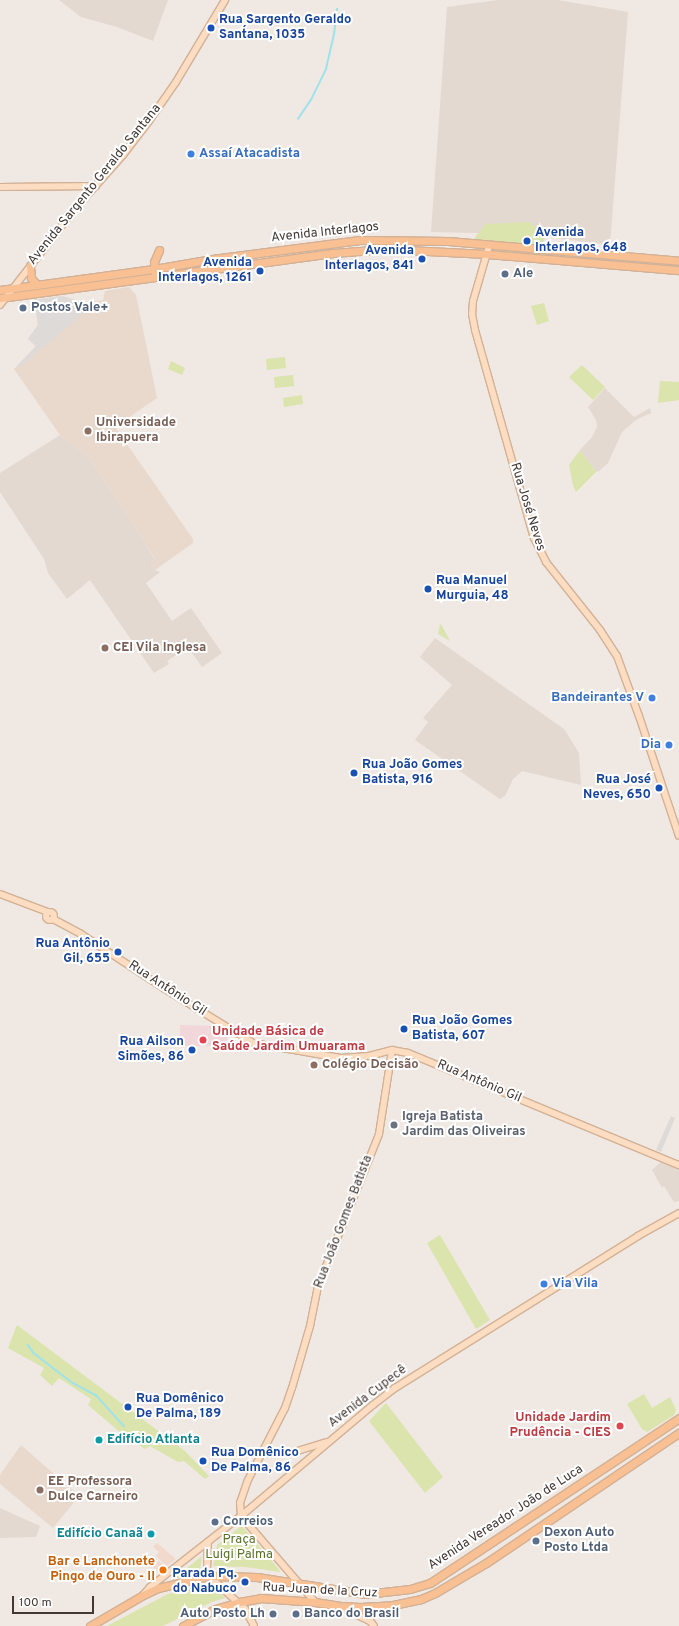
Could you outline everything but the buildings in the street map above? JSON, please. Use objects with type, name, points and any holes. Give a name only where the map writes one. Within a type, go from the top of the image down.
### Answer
[{"type":"main road","name":"Avenida Interlagos","points":[[0,290],[154,269],[212,258],[360,240],[412,239],[679,261]]},
{"type":"main road","name":"Avenida Interlagos","points":[[3,298],[160,276],[364,250],[387,249],[487,254],[679,270]]},
{"type":"main road","points":[[159,250],[154,262],[154,269],[156,274],[160,276]]},
{"type":"main road","points":[[30,266],[31,278],[37,285]]},
{"type":"main road","name":"Avenida Vereador João de Luca","points":[[143,1595],[172,1584],[209,1576],[257,1577],[366,1594],[410,1588],[430,1583],[679,1418]]},
{"type":"main road","name":"Avenida Vereador João de Luca","points":[[436,1593],[486,1563],[679,1433]]},
{"type":"main road","name":"Rua Juan de la Cruz","points":[[185,1626],[215,1609],[239,1602],[261,1598],[360,1607],[405,1603],[436,1593]]},
{"type":"main road","name":"Avenida Cupecê","points":[[90,1626],[143,1595]]},
{"type":"street","name":"Avenida Sargento Geraldo Santana","points":[[0,305],[3,298],[14,288],[30,266],[150,121],[176,82],[225,0]]},
{"type":"street","points":[[0,187],[96,186]]},
{"type":"street","name":"Rua José Neves","points":[[488,246],[475,295],[472,314],[475,330],[534,538],[546,562],[600,630],[617,656],[639,716],[679,836]]},
{"type":"street","name":"Rua Antônio Gil","points":[[0,894],[35,908],[41,908],[47,913],[48,919],[53,917],[65,924],[165,989],[253,1043],[341,1058],[358,1058],[392,1050],[408,1053],[465,1075],[679,1166]]},
{"type":"street","name":"Rua João Gomes Batista","points":[[241,1516],[240,1503],[248,1480],[260,1454],[285,1408],[310,1326],[318,1286],[379,1134],[392,1050]]},
{"type":"street","name":"Avenida Cupecê","points":[[143,1595],[150,1587],[241,1516],[395,1388],[644,1233],[679,1213]]},
{"type":"street","points":[[260,1454],[294,1452],[329,1442]]},
{"type":"street","points":[[241,1516],[316,1602]]},
{"type":"street","points":[[208,1542],[207,1569],[209,1576],[245,1608],[254,1626]]},
{"type":"street","points":[[201,1547],[208,1551]]},
{"type":"street","points":[[341,1606],[372,1623]]},
{"type":"street","points":[[360,1607],[361,1616]]},
{"type":"shaded area","points":[[59,0],[168,0],[153,41],[117,27],[81,17]]},
{"type":"shaded area","points":[[498,0],[558,0],[628,12],[610,245],[523,234],[431,232],[447,7]]},
{"type":"shaded area","name":"Universidade Ibirapuera","points":[[129,287],[136,295],[157,398],[115,427],[193,539],[193,543],[155,570],[151,562],[155,559],[88,456],[60,435],[14,369],[36,346],[28,339],[38,325],[34,300],[62,296],[86,303],[103,300],[105,291]]},
{"type":"shaded area","points":[[62,296],[86,303],[86,311],[19,368],[17,366],[36,346],[28,339],[38,325],[34,300]]},
{"type":"shaded area","points":[[605,388],[634,417],[650,408],[651,413],[636,420],[622,432],[608,463],[596,472],[580,450],[592,437],[597,427],[596,420],[588,407]]},
{"type":"shaded area","points":[[60,435],[88,456],[143,539],[155,560],[151,562],[155,570],[160,572],[146,583],[172,621],[191,608],[222,653],[202,667],[188,647],[167,661],[169,664],[154,673],[90,580],[67,599],[48,573],[44,559],[0,492],[0,473]]},
{"type":"shaded area","points":[[435,638],[564,729],[579,753],[581,785],[522,771],[513,779],[505,796],[500,799],[415,740],[428,722],[423,718],[452,685],[420,657]]},
{"type":"shaded area","name":"Unidade Básica de Saúde Jardim Umuarama","points":[[180,1025],[214,1026],[227,1034],[227,1045],[180,1047]]},
{"type":"shaded area","points":[[671,1116],[675,1118],[661,1152],[656,1150]]},
{"type":"shaded area","points":[[662,1161],[679,1169],[679,1201],[674,1202],[664,1186],[662,1188],[652,1170]]},
{"type":"shaded area","name":"EE Professora Dulce Carneiro","points":[[21,1445],[79,1496],[53,1528],[0,1484],[0,1475]]},
{"type":"shaded area","points":[[0,1508],[40,1526],[36,1537],[0,1538]]},
{"type":"shaded area","points":[[157,1543],[176,1559],[167,1566],[156,1556],[159,1552],[153,1547]]},
{"type":"shaded area","points":[[159,1561],[167,1567],[159,1573],[152,1567]]},
{"type":"green space","points":[[530,222],[545,238],[541,247],[472,241],[486,224]]},
{"type":"green space","points":[[544,303],[549,321],[537,325],[531,306]]},
{"type":"green space","points":[[285,357],[286,368],[267,370],[266,359]]},
{"type":"green space","points":[[171,361],[185,368],[182,375],[168,369]]},
{"type":"green space","points":[[582,365],[605,387],[593,400],[569,377]]},
{"type":"green space","points":[[293,375],[294,386],[275,388],[274,377]]},
{"type":"green space","points":[[660,381],[679,382],[679,400],[658,403]]},
{"type":"green space","points":[[302,395],[303,404],[284,407],[283,398]]},
{"type":"green space","points":[[580,450],[596,472],[576,492],[569,465]]},
{"type":"green space","points":[[440,624],[442,626],[450,641],[438,634]]},
{"type":"green space","points":[[440,1235],[490,1320],[476,1329],[427,1243]]},
{"type":"green space","points":[[17,1325],[185,1451],[209,1476],[205,1479],[184,1461],[178,1462],[150,1446],[145,1449],[121,1433],[88,1405],[91,1399],[59,1378],[52,1386],[40,1375],[44,1368],[8,1348]]},
{"type":"green space","points":[[644,1394],[652,1408],[670,1397],[676,1410],[674,1415],[647,1432],[642,1429],[627,1404]]},
{"type":"green space","points":[[386,1403],[443,1477],[425,1493],[369,1421]]},
{"type":"green space","name":"Praça Luigi Palma","points":[[241,1526],[281,1572],[245,1567],[213,1566],[217,1545]]},
{"type":"green space","name":"Praça Luigi Palma","points":[[202,1556],[200,1570],[171,1581]]},
{"type":"green space","points":[[211,1583],[225,1598],[212,1602],[163,1626],[107,1626],[168,1594]]},
{"type":"waterway","points":[[298,119],[311,100],[326,69],[334,34],[337,9]]},
{"type":"waterway","points":[[28,1345],[34,1353],[73,1383],[96,1395],[124,1426]]},
{"type":"place","name":"Rua Sargento Geraldo Sant´ana, 1035","points":[[211,28]]},
{"type":"place","name":"Assaí Atacadista","points":[[191,154]]},
{"type":"place","name":"Avenida Interlagos, 648","points":[[527,241]]},
{"type":"place","name":"Avenida Interlagos, 841","points":[[422,259]]},
{"type":"place","name":"Avenida Interlagos, 1261","points":[[260,271]]},
{"type":"place","name":"Ale","points":[[505,274]]},
{"type":"place","name":"Postos Vale+","points":[[23,308]]},
{"type":"place","name":"Universidade Ibirapuera","points":[[88,431]]},
{"type":"place","name":"Rua Manuel Murguia, 48","points":[[428,589]]},
{"type":"place","name":"CEI Vila Inglesa","points":[[105,648]]},
{"type":"place","name":"Bandeirantes V","points":[[652,698]]},
{"type":"place","name":"Dia","points":[[669,745]]},
{"type":"place","name":"Rua João Gomes Batista, 916","points":[[354,773]]},
{"type":"place","name":"Rua José Neves, 650","points":[[659,788]]},
{"type":"place","name":"Rua Antônio Gil, 655","points":[[118,952]]},
{"type":"place","name":"Rua João Gomes Batista, 607","points":[[404,1029]]},
{"type":"place","name":"Unidade Básica de Saúde Jardim Umuarama","points":[[203,1040]]},
{"type":"place","name":"Rua Ailson Simões, 86","points":[[192,1050]]},
{"type":"place","name":"Colégio Decisão","points":[[314,1065]]},
{"type":"place","name":"Igreja Batista Jardim das Oliveiras","points":[[394,1125]]},
{"type":"place","name":"Via Vila","points":[[544,1284]]},
{"type":"place","name":"Rua Domênico De Palma, 189","points":[[128,1407]]},
{"type":"place","name":"Unidade Jardim Prudência - CIES","points":[[620,1426]]},
{"type":"place","name":"Edifício Atlanta","points":[[99,1440]]},
{"type":"place","name":"Rua Domênico De Palma, 86","points":[[203,1461]]},
{"type":"place","name":"EE Professora Dulce Carneiro","points":[[40,1490]]},
{"type":"place","name":"Correios","points":[[215,1522]]},
{"type":"place","name":"Edifício Canaã","points":[[151,1534]]},
{"type":"place","name":"Dexon Auto Posto Ltda","points":[[536,1541]]},
{"type":"place","name":"Bar e Lanchonete Pingo de Ouro - II","points":[[163,1570]]},
{"type":"place","name":"Parada Pq. do Nabuco","points":[[245,1582]]},
{"type":"place","name":"Auto Posto Lh","points":[[273,1614]]},
{"type":"place","name":"Banco do Brasil","points":[[296,1614]]}]
